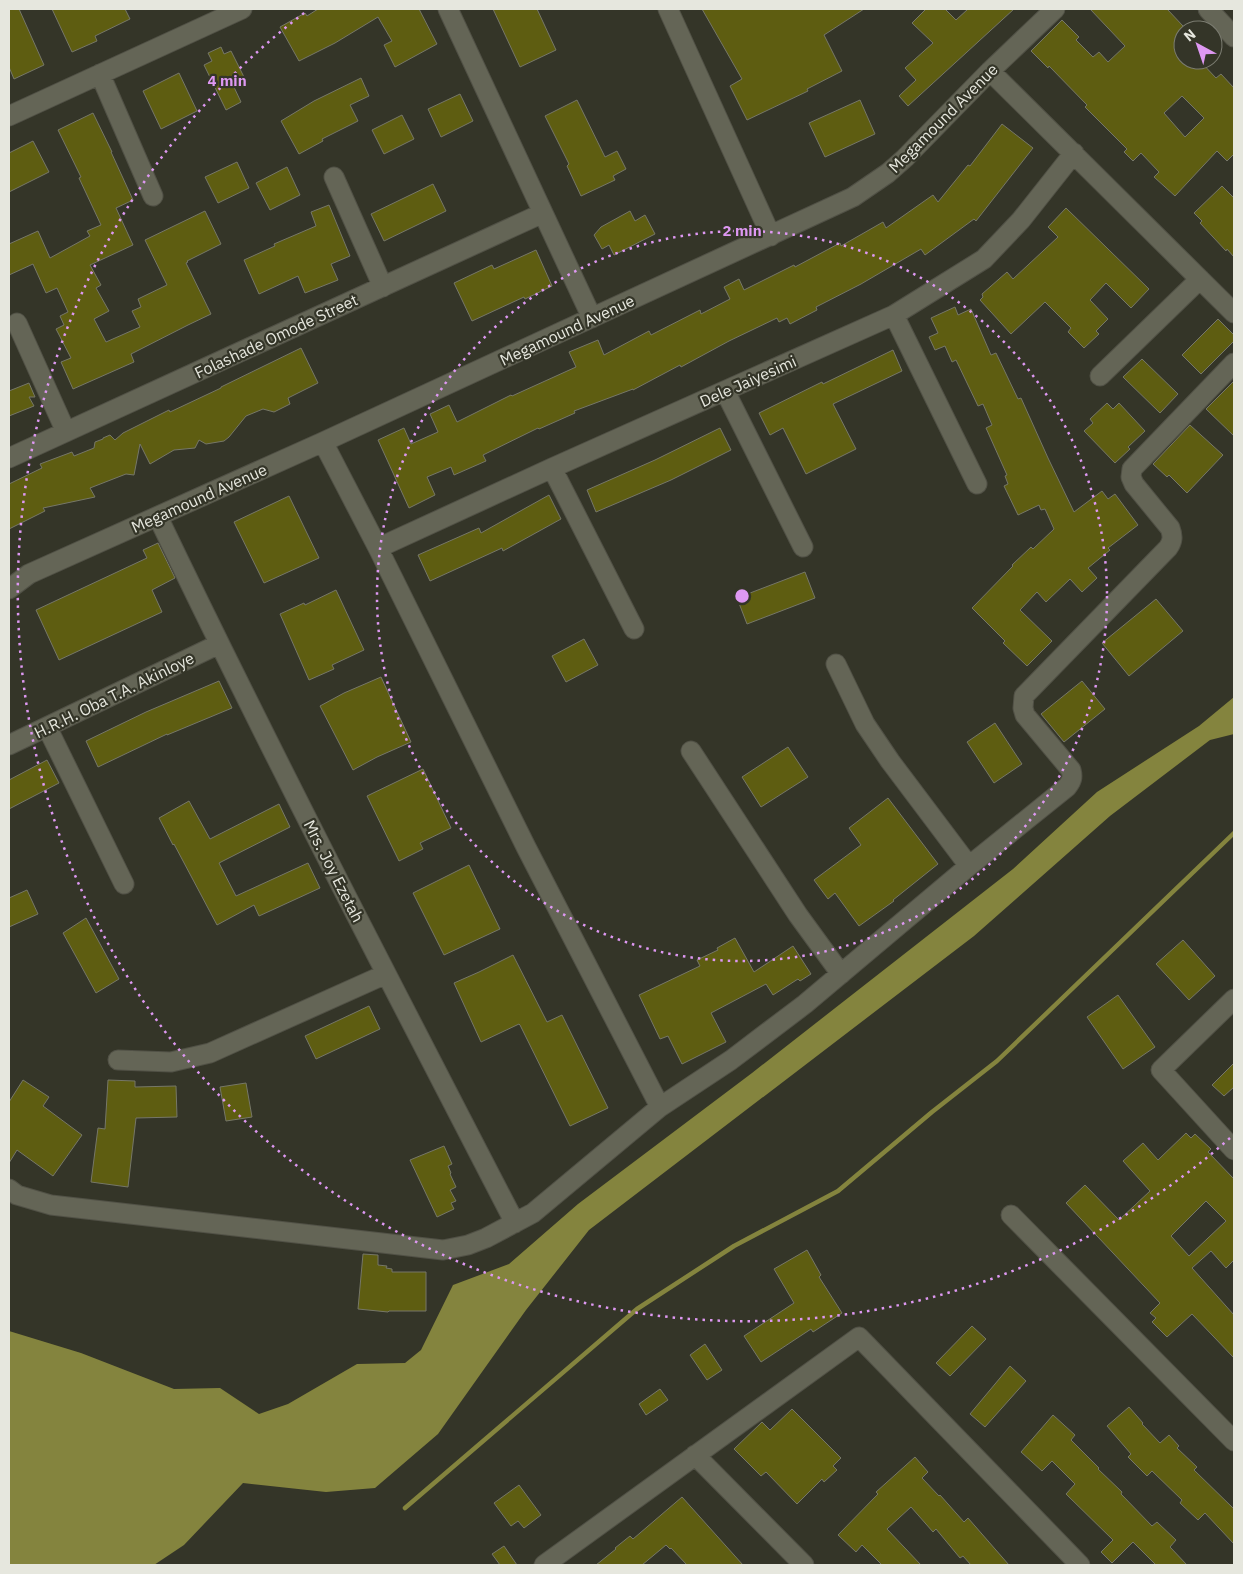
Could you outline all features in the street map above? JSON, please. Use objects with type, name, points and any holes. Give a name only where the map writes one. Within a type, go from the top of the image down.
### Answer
[{"type":"street","points":[[9,116],[242,9]]},
{"type":"street","points":[[448,9],[592,318]]},
{"type":"street","points":[[668,9],[771,236]]},
{"type":"street","name":"Megamound Avenue","points":[[9,589],[29,574],[323,442],[853,197],[888,173],[905,158],[990,71],[1055,9]]},
{"type":"street","points":[[1208,9],[1234,36]]},
{"type":"street","points":[[990,71],[1234,313]]},
{"type":"street","points":[[100,74],[153,196]]},
{"type":"street","name":"Dele Jaiyesimi","points":[[378,548],[894,315],[984,259],[1021,220],[1074,154]]},
{"type":"street","points":[[334,177],[383,287]]},
{"type":"street","name":"Folashade Omode Street","points":[[9,458],[543,213]]},
{"type":"street","points":[[1100,376],[1200,279]]},
{"type":"street","points":[[894,315],[977,484]]},
{"type":"street","points":[[17,324],[66,432]]},
{"type":"street","points":[[9,1189],[17,1195],[51,1205],[443,1250],[477,1242],[533,1213],[660,1107],[732,1060],[805,1004],[1072,781],[1071,770],[1025,715],[1022,708],[1024,696],[1172,542],[1173,535],[1170,528],[1134,484],[1131,477],[1132,469],[1234,364]]},
{"type":"street","points":[[725,391],[803,547]]},
{"type":"street","points":[[323,442],[378,548],[526,846],[660,1107]]},
{"type":"street","points":[[552,468],[634,629]]},
{"type":"street","name":"Mrs. Joy Ezetah","points":[[158,517],[219,644],[386,974],[515,1223]]},
{"type":"street","name":"Megamound Avenue","points":[[9,576],[29,574]]},
{"type":"street","name":"H.R.H. Oba T.A. Akinloye","points":[[9,745],[219,644]]},
{"type":"street","points":[[836,664],[865,724],[890,761],[969,866]]},
{"type":"street","points":[[48,727],[124,884]]},
{"type":"street","points":[[691,751],[798,915],[841,974]]},
{"type":"street","points":[[118,1060],[171,1062],[210,1053],[386,974]]},
{"type":"street","points":[[1234,999],[1161,1070],[1234,1150]]},
{"type":"street","points":[[1011,1214],[1234,1441]]},
{"type":"street","points":[[545,1565],[859,1337],[1080,1565]]},
{"type":"street","points":[[695,1455],[804,1565]]},
{"type":"shaded area","points":[[1234,697],[1234,734],[1210,740],[1110,816],[974,936],[589,1230],[526,1310],[438,1434],[375,1488],[326,1492],[243,1483],[184,1545],[154,1565],[9,1565],[9,1331],[81,1353],[174,1389],[220,1388],[259,1414],[288,1404],[357,1364],[405,1363],[421,1350],[453,1285],[509,1264],[578,1204],[752,1073],[1013,869],[1097,792],[1199,726]]},
{"type":"building","points":[[9,9],[19,9],[44,65],[14,79],[9,67]]},
{"type":"building","points":[[52,9],[125,9],[130,19],[95,36],[97,41],[72,52]]},
{"type":"building","points":[[318,9],[419,9],[437,44],[395,67],[384,45],[392,41],[378,17],[335,43],[299,61],[280,27],[305,13],[307,16]]},
{"type":"building","points":[[493,9],[537,9],[556,50],[520,67]]},
{"type":"building","points":[[702,9],[864,9],[824,35],[842,71],[807,89],[808,91],[747,120],[730,86],[742,79]]},
{"type":"building","points":[[926,9],[945,9],[956,20],[968,9],[1014,9],[908,106],[899,96],[916,80],[905,68],[933,43],[912,23]]},
{"type":"building","points":[[1090,9],[1167,9],[1177,20],[1173,20],[1173,70],[1208,70],[1216,78],[1221,74],[1234,88],[1234,154],[1227,161],[1217,151],[1175,196],[1154,177],[1159,172],[1141,153],[1133,161],[1124,152],[1127,149],[1085,107],[1087,105],[1049,66],[1048,68],[1031,51],[1062,20],[1079,37],[1076,40],[1093,57],[1099,52],[1108,62],[1125,46]],"holes":[[[1182,96],[1204,118],[1185,137],[1164,113]]]},
{"type":"building","points":[[221,47],[224,54],[231,51],[245,79],[233,85],[241,102],[226,110],[204,65],[212,61],[208,53]]},
{"type":"building","points":[[179,73],[197,111],[161,129],[143,91]]},
{"type":"building","points":[[361,78],[369,96],[350,105],[358,121],[322,139],[323,141],[299,154],[281,121],[314,101]]},
{"type":"building","points":[[460,94],[473,121],[441,137],[428,109]]},
{"type":"building","points":[[577,100],[605,157],[617,151],[626,169],[613,176],[615,180],[581,196],[567,166],[569,164],[545,116]]},
{"type":"building","points":[[860,100],[875,134],[825,157],[809,123]]},
{"type":"building","points":[[93,113],[133,200],[116,208],[133,245],[90,265],[101,285],[96,288],[109,311],[94,319],[106,342],[140,327],[132,311],[141,307],[138,299],[167,285],[145,240],[205,211],[221,244],[186,263],[211,314],[131,354],[134,362],[73,389],[61,362],[71,358],[56,329],[64,325],[60,316],[68,312],[57,288],[46,293],[33,264],[9,275],[9,244],[38,231],[50,258],[90,236],[87,231],[101,225],[79,178],[81,177],[58,130]]},
{"type":"building","points":[[402,115],[414,139],[384,154],[372,130]]},
{"type":"building","points":[[1002,124],[1033,148],[976,221],[974,219],[925,255],[921,249],[861,284],[816,307],[817,310],[790,324],[787,318],[779,322],[777,318],[633,390],[574,411],[575,413],[538,428],[483,455],[486,461],[454,475],[451,467],[427,477],[435,495],[409,508],[378,440],[404,428],[411,444],[438,432],[430,414],[449,405],[457,422],[511,395],[576,367],[569,352],[598,340],[604,355],[649,331],[651,335],[700,310],[701,314],[730,299],[724,287],[739,279],[744,290],[794,265],[795,267],[840,243],[841,246],[883,222],[886,228],[933,195],[938,202],[968,165],[970,166]]},
{"type":"building","points":[[33,141],[49,172],[9,192],[9,153]]},
{"type":"building","points":[[237,162],[249,188],[218,203],[205,177]]},
{"type":"building","points":[[287,167],[300,195],[270,210],[256,183]]},
{"type":"building","points":[[433,184],[446,211],[384,241],[371,214]]},
{"type":"building","points":[[1222,186],[1234,198],[1234,257],[1200,223],[1202,221],[1194,213]]},
{"type":"building","points":[[329,205],[350,256],[331,264],[338,280],[305,293],[298,276],[259,294],[244,260],[275,246],[274,244],[316,226],[311,212]]},
{"type":"building","points":[[1066,208],[1149,289],[1131,308],[1106,283],[1090,300],[1108,319],[1096,331],[1099,334],[1084,348],[1068,332],[1071,328],[1045,302],[1011,334],[980,300],[983,297],[982,294],[1007,272],[1013,279],[1058,237],[1048,227]]},
{"type":"building","points":[[630,211],[635,221],[645,215],[655,234],[614,255],[609,245],[602,249],[594,235],[601,227]]},
{"type":"building","points":[[536,250],[552,286],[472,321],[454,283],[492,265],[494,269]]},
{"type":"building","points":[[955,307],[958,315],[971,309],[991,355],[996,353],[1018,399],[1021,398],[1074,512],[1102,491],[1108,499],[1115,494],[1138,525],[1108,548],[1110,550],[1088,568],[1097,578],[1082,592],[1070,579],[1046,602],[1037,592],[1020,610],[1052,641],[1027,666],[1003,643],[1005,641],[972,608],[1012,565],[1031,547],[1033,549],[1054,529],[1045,509],[1041,510],[1039,505],[1018,515],[1004,486],[1008,484],[1005,476],[1007,475],[986,428],[992,425],[983,404],[978,406],[956,360],[952,362],[945,346],[935,350],[929,337],[938,333],[931,318]]},
{"type":"building","points":[[1218,319],[1234,335],[1234,341],[1201,374],[1182,355]]},
{"type":"building","points":[[301,348],[318,383],[288,398],[290,404],[274,412],[263,409],[246,416],[224,441],[206,444],[199,440],[195,448],[174,450],[150,464],[140,444],[134,475],[126,474],[90,488],[95,497],[43,508],[45,511],[9,529],[9,484],[42,468],[40,464],[72,452],[74,456],[94,448],[95,442],[110,435],[115,440],[123,433],[169,410],[170,412]]},
{"type":"building","points":[[893,350],[902,371],[833,404],[856,449],[806,474],[783,428],[770,435],[759,413]]},
{"type":"building","points":[[1142,359],[1178,394],[1160,413],[1123,377]]},
{"type":"building","points":[[1234,381],[1234,436],[1206,409]]},
{"type":"building","points":[[29,383],[35,397],[29,397],[34,406],[9,416],[9,391]]},
{"type":"building","points":[[1107,403],[1113,409],[1119,403],[1145,431],[1115,463],[1084,431],[1093,423],[1090,419]]},
{"type":"building","points":[[1190,425],[1223,455],[1187,493],[1169,475],[1167,477],[1153,464]]},
{"type":"building","points":[[720,428],[731,450],[671,480],[596,512],[587,490],[655,460]]},
{"type":"building","points":[[549,495],[561,519],[503,551],[502,548],[430,581],[418,555],[479,528],[481,533]]},
{"type":"building","points":[[289,496],[319,558],[264,583],[234,522]]},
{"type":"building","points":[[158,543],[175,578],[152,590],[162,612],[59,660],[36,610],[147,558],[143,550]]},
{"type":"building","points":[[805,572],[815,598],[747,624],[737,598]]},
{"type":"building","points":[[336,590],[364,650],[332,665],[334,669],[309,680],[280,614],[304,603],[305,605]]},
{"type":"building","points":[[1156,599],[1183,631],[1129,676],[1102,643]]},
{"type":"building","points":[[584,639],[598,665],[566,682],[552,656]]},
{"type":"building","points":[[381,677],[411,742],[353,770],[320,706]]},
{"type":"building","points":[[219,681],[232,708],[167,734],[98,767],[86,741],[146,712]]},
{"type":"building","points":[[1082,681],[1105,709],[1064,742],[1041,714]]},
{"type":"building","points":[[995,723],[1022,764],[994,783],[967,742]]},
{"type":"building","points":[[788,747],[808,777],[761,807],[742,777]]},
{"type":"building","points":[[47,760],[59,783],[9,809],[9,780]]},
{"type":"building","points":[[423,769],[451,828],[420,843],[423,849],[399,861],[367,796]]},
{"type":"building","points":[[888,798],[938,864],[894,901],[859,926],[835,893],[828,899],[814,880],[861,845],[849,828]]},
{"type":"building","points":[[189,801],[210,839],[279,804],[290,827],[219,863],[236,896],[308,863],[320,888],[259,916],[254,905],[217,925],[159,818]]},
{"type":"building","points":[[469,865],[500,929],[444,955],[413,893]]},
{"type":"building","points":[[27,890],[38,914],[9,927],[9,898]]},
{"type":"building","points":[[86,918],[119,979],[96,993],[63,933]]},
{"type":"building","points":[[735,938],[754,972],[793,946],[811,974],[800,981],[798,979],[773,995],[766,984],[711,1013],[726,1042],[682,1064],[668,1036],[660,1039],[639,995],[700,966],[697,960],[718,950],[717,948]]},
{"type":"building","points":[[1183,940],[1215,976],[1189,1000],[1156,964]]},
{"type":"building","points":[[513,955],[547,1022],[562,1015],[608,1108],[570,1126],[520,1025],[481,1042],[454,983]]},
{"type":"building","points":[[1118,995],[1155,1047],[1123,1069],[1087,1017]]},
{"type":"building","points":[[369,1006],[380,1029],[316,1059],[305,1036]]},
{"type":"building","points":[[1234,1063],[1234,1087],[1224,1096],[1212,1085]]},
{"type":"building","points":[[23,1080],[49,1097],[43,1106],[82,1135],[53,1176],[17,1150],[9,1163],[9,1102]]},
{"type":"building","points":[[108,1080],[135,1081],[135,1087],[176,1086],[177,1117],[136,1118],[128,1187],[91,1182],[98,1128],[105,1129]]},
{"type":"building","points":[[246,1083],[252,1117],[226,1121],[220,1087]]},
{"type":"building","points":[[1186,1133],[1191,1138],[1195,1134],[1211,1149],[1208,1152],[1234,1179],[1234,1260],[1226,1268],[1211,1251],[1192,1268],[1234,1315],[1234,1358],[1192,1314],[1167,1337],[1152,1322],[1156,1318],[1150,1313],[1160,1303],[1066,1203],[1085,1185],[1119,1220],[1150,1191],[1123,1161],[1143,1143],[1158,1160]],"holes":[[[1206,1201],[1226,1221],[1189,1256],[1171,1236]]]},
{"type":"building","points":[[444,1146],[452,1164],[448,1166],[456,1187],[450,1190],[456,1201],[451,1203],[454,1209],[437,1217],[410,1160]]},
{"type":"building","points":[[807,1250],[821,1275],[819,1277],[842,1313],[813,1332],[811,1329],[761,1362],[744,1336],[794,1303],[774,1269]]},
{"type":"building","points":[[363,1254],[378,1255],[378,1265],[387,1266],[386,1268],[392,1269],[392,1272],[426,1272],[426,1311],[388,1312],[358,1309]]},
{"type":"building","points":[[972,1326],[986,1339],[950,1376],[936,1363]]},
{"type":"building","points":[[705,1344],[722,1370],[707,1380],[690,1355]]},
{"type":"building","points":[[1010,1366],[1026,1381],[985,1427],[970,1414]]},
{"type":"building","points":[[660,1389],[668,1400],[646,1415],[639,1404]]},
{"type":"building","points":[[1129,1407],[1160,1443],[1169,1435],[1179,1446],[1177,1448],[1197,1467],[1194,1470],[1234,1509],[1234,1544],[1205,1513],[1198,1520],[1180,1503],[1182,1500],[1152,1471],[1147,1476],[1128,1457],[1131,1454],[1107,1426]]},
{"type":"building","points":[[792,1409],[841,1458],[833,1466],[837,1470],[824,1482],[822,1479],[797,1504],[766,1472],[761,1476],[734,1449],[762,1422],[770,1430]]},
{"type":"building","points":[[1053,1415],[1075,1435],[1071,1440],[1152,1526],[1157,1522],[1176,1540],[1170,1547],[1187,1565],[1156,1565],[1133,1542],[1112,1563],[1101,1552],[1113,1540],[1066,1494],[1075,1484],[1052,1461],[1042,1471],[1021,1452]]},
{"type":"building","points":[[915,1457],[928,1472],[922,1478],[964,1522],[968,1518],[1009,1565],[971,1565],[963,1556],[960,1558],[936,1529],[933,1532],[911,1507],[887,1529],[921,1565],[882,1565],[862,1545],[856,1552],[838,1535],[878,1494],[876,1492]]},
{"type":"building","points":[[519,1485],[541,1515],[524,1528],[518,1521],[511,1526],[494,1503]]},
{"type":"building","points":[[682,1497],[743,1565],[687,1565],[666,1545],[642,1565],[596,1565],[630,1536],[633,1539]]},
{"type":"building","points":[[504,1546],[517,1565],[500,1565],[492,1554]]},
{"type":"waterway","points":[[405,1508],[637,1309],[734,1246],[838,1191],[932,1112],[997,1061],[1234,833]]}]
